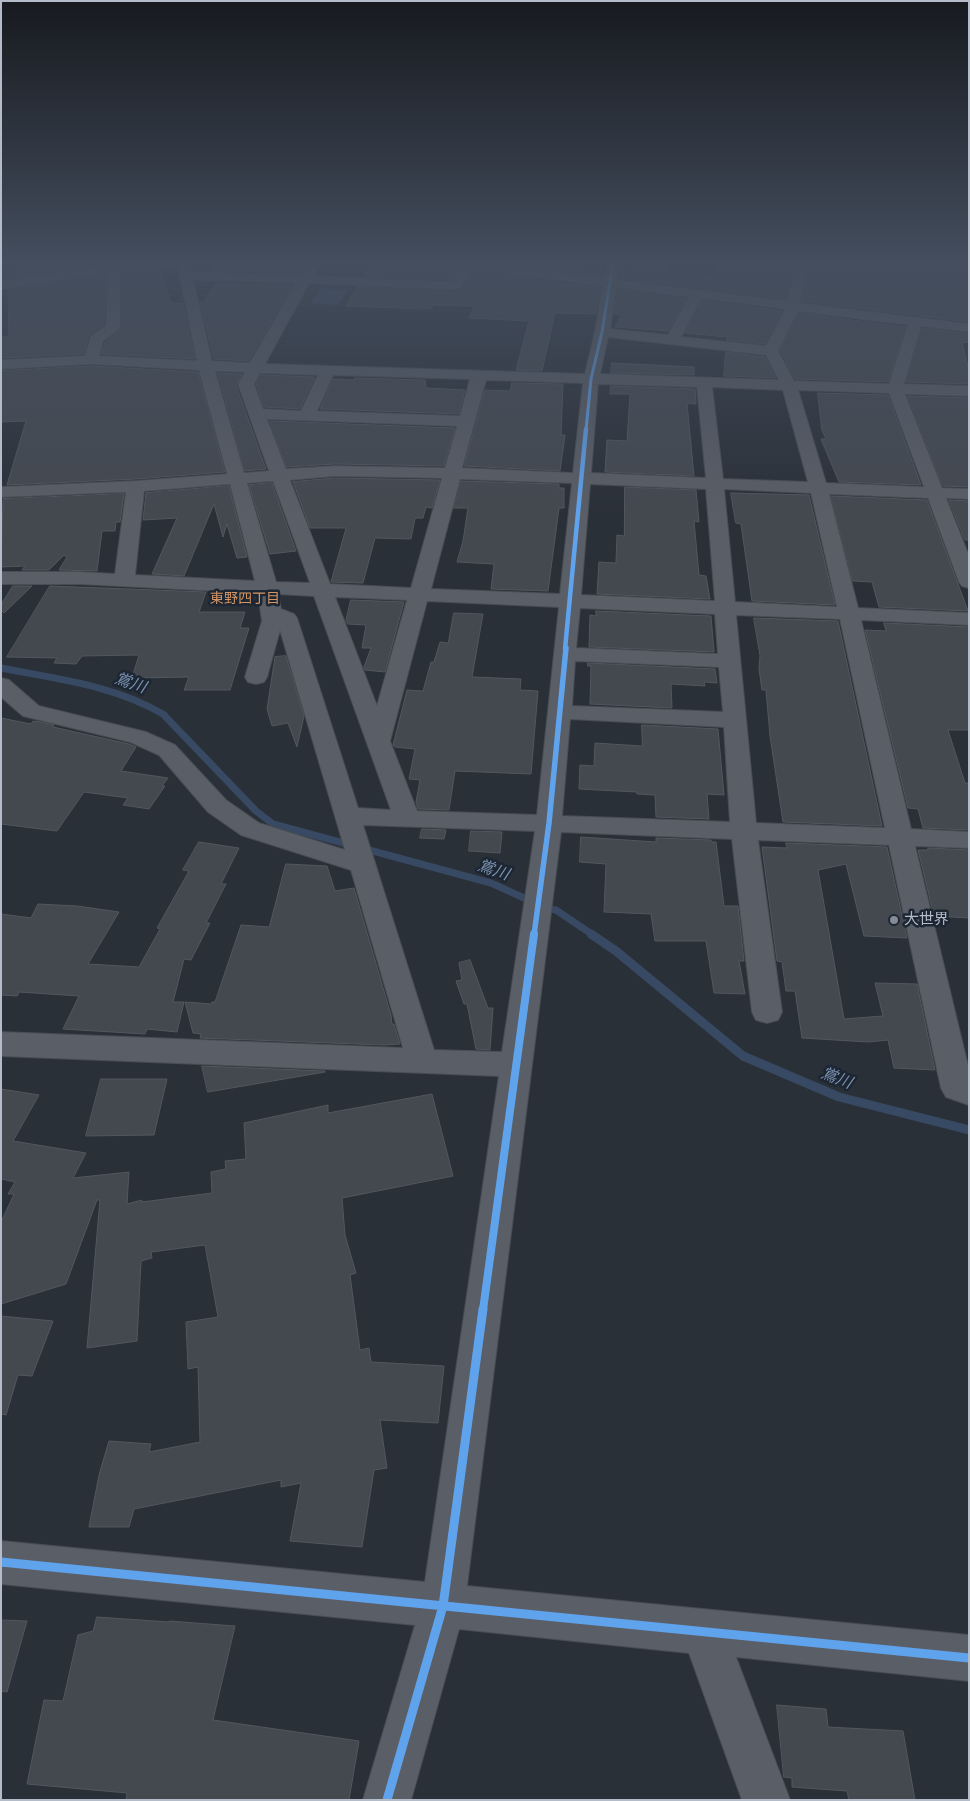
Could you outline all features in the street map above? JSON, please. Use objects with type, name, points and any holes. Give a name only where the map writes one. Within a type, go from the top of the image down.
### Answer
[{"type":"street","points":[[91,360],[94,347]]},
{"type":"street","points":[[202,347],[266,587],[271,613],[272,622],[256,677]]},
{"type":"street","points":[[267,347],[246,384],[407,818]]},
{"type":"street","points":[[387,1800],[443,1606],[549,823],[591,379],[598,347]]},
{"type":"street","points":[[730,347],[771,352]]},
{"type":"street","points":[[771,352],[773,347]]},
{"type":"street","points":[[908,347],[895,388],[969,582]]},
{"type":"street","points":[[771,352],[790,385],[829,525],[848,614],[902,838],[957,1088],[969,1092]]},
{"type":"street","points":[[1,366],[91,360],[326,371],[969,391]]},
{"type":"street","points":[[307,416],[326,371]]},
{"type":"street","points":[[378,743],[480,376]]},
{"type":"street","points":[[704,382],[715,484],[744,831],[767,1012]]},
{"type":"street","points":[[257,414],[467,421]]},
{"type":"street","points":[[1,492],[136,486],[335,471],[453,473],[969,494]]},
{"type":"street","points":[[124,581],[136,486]]},
{"type":"street","points":[[1,578],[80,578],[969,619]]},
{"type":"street","points":[[271,613],[287,618],[422,1061]]},
{"type":"street","points":[[565,654],[729,661]]},
{"type":"street","points":[[1,685],[31,711],[138,737],[167,750],[217,806],[250,829],[363,864]]},
{"type":"street","points":[[559,712],[734,720]]},
{"type":"street","points":[[348,816],[969,840]]},
{"type":"street","points":[[1,1044],[516,1065]]},
{"type":"street","points":[[1,1562],[969,1658]]},
{"type":"street","points":[[704,1631],[766,1800]]},
{"type":"building","points":[[1,347],[86,347],[84,354],[1,358]]},
{"type":"building","points":[[103,347],[192,347],[195,359],[101,354]]},
{"type":"building","points":[[211,347],[257,347],[249,361],[214,359]]},
{"type":"building","points":[[522,347],[547,347],[542,371],[516,370]]},
{"type":"building","points":[[782,347],[899,347],[888,382],[795,379],[780,351]]},
{"type":"building","points":[[916,347],[963,347],[969,370],[969,384],[906,382]]},
{"type":"building","points":[[726,352],[765,357],[776,378],[724,376]]},
{"type":"building","points":[[612,363],[694,367],[694,375],[611,373]]},
{"type":"building","points":[[91,366],[198,372],[225,472],[136,479],[7,485],[26,421],[1,422],[1,371]]},
{"type":"building","points":[[218,373],[242,374],[236,385],[266,469],[245,471]]},
{"type":"building","points":[[261,375],[315,377],[300,409],[264,407],[256,384]]},
{"type":"building","points":[[355,378],[425,380],[426,388],[465,390],[459,414],[320,409],[333,379],[354,380]]},
{"type":"building","points":[[512,383],[563,384],[561,435],[565,435],[560,471],[464,466],[485,390],[510,391]]},
{"type":"building","points":[[611,386],[695,389],[696,404],[687,403],[694,476],[605,472],[607,440],[627,441],[630,394],[610,394]]},
{"type":"building","points":[[818,393],[888,395],[921,485],[839,482],[821,439],[826,439],[822,430]]},
{"type":"building","points":[[908,396],[969,398],[969,487],[943,486]]},
{"type":"building","points":[[270,421],[455,428],[444,466],[335,464],[287,467]]},
{"type":"building","points":[[335,478],[440,480],[432,508],[426,507],[423,518],[415,518],[411,539],[375,538],[363,583],[331,582],[346,528],[310,528],[293,482]]},
{"type":"building","points":[[461,481],[559,484],[559,488],[564,488],[564,508],[559,508],[548,591],[491,589],[494,564],[457,562],[463,541],[468,508],[454,508]]},
{"type":"building","points":[[272,483],[296,551],[270,554],[249,485]]},
{"type":"building","points":[[229,486],[247,557],[237,558],[227,524],[223,537],[214,504],[184,576],[152,574],[177,518],[143,520],[146,493]]},
{"type":"building","points":[[625,487],[696,490],[699,522],[694,521],[699,575],[706,576],[710,599],[597,594],[599,562],[616,563],[617,535],[624,536]]},
{"type":"building","points":[[731,493],[809,495],[835,605],[752,601],[741,524],[736,523]]},
{"type":"building","points":[[124,494],[120,522],[116,522],[115,531],[102,531],[97,571],[59,570],[67,557],[64,555],[49,570],[22,570],[25,566],[1,567],[3,499]]},
{"type":"building","points":[[831,496],[927,500],[968,611],[879,607],[872,582],[853,581]]},
{"type":"building","points":[[949,500],[969,501],[969,540],[965,540]]},
{"type":"building","points":[[13,586],[32,586],[4,613],[1,610],[1,605]]},
{"type":"building","points":[[50,586],[206,592],[199,612],[245,612],[240,628],[249,628],[230,690],[184,690],[189,677],[132,678],[139,655],[82,656],[76,664],[54,663],[57,658],[7,657]]},
{"type":"building","points":[[351,600],[404,602],[385,672],[365,670],[364,667],[371,648],[362,648],[366,625],[348,624],[346,621]]},
{"type":"building","points":[[596,611],[711,616],[714,652],[589,647],[590,615],[596,616]]},
{"type":"building","points":[[454,613],[483,614],[472,677],[521,679],[520,690],[538,691],[531,774],[455,771],[449,810],[418,809],[416,802],[420,780],[409,779],[415,749],[395,747],[393,745],[407,690],[423,691],[431,662],[434,662],[440,642],[448,643]]},
{"type":"building","points":[[754,618],[838,621],[882,826],[783,822],[770,736],[766,690],[762,690],[759,669],[760,656]]},
{"type":"building","points":[[884,623],[969,627],[969,730],[948,730],[965,783],[969,783],[969,830],[923,828],[918,809],[908,808],[865,630],[886,631]]},
{"type":"building","points":[[286,656],[304,716],[297,747],[288,723],[272,726],[267,709],[275,657]]},
{"type":"building","points":[[588,663],[715,669],[717,683],[704,682],[705,686],[671,684],[672,708],[590,704],[591,666],[588,666]]},
{"type":"building","points":[[1,718],[31,724],[33,721],[41,722],[54,725],[53,727],[129,744],[136,747],[121,771],[168,778],[162,786],[165,786],[149,809],[123,805],[128,798],[84,792],[57,831],[1,824]]},
{"type":"building","points":[[642,725],[718,729],[724,795],[707,794],[709,819],[656,817],[655,795],[637,794],[637,792],[579,789],[580,765],[594,766],[595,743],[642,746]]},
{"type":"building","points":[[422,829],[446,830],[444,839],[420,838]]},
{"type":"building","points":[[471,831],[502,832],[500,853],[469,851]]},
{"type":"building","points":[[581,837],[656,842],[656,838],[711,840],[711,842],[716,842],[724,906],[738,906],[744,961],[739,961],[745,994],[714,993],[706,941],[655,941],[651,914],[604,912],[606,864],[580,862]]},
{"type":"building","points":[[199,842],[239,848],[221,884],[226,884],[206,923],[210,923],[191,960],[184,959],[173,1002],[184,1002],[177,1032],[147,1029],[145,1034],[63,1029],[79,996],[19,992],[17,996],[1,995],[1,914],[31,918],[38,904],[77,906],[119,912],[88,964],[139,967],[160,929],[157,928],[189,871],[183,870]]},
{"type":"building","points":[[786,843],[887,847],[907,938],[864,936],[846,864],[818,870],[844,1019],[883,1016],[875,983],[917,984],[935,1070],[894,1068],[888,1040],[868,1042],[802,1038],[795,991],[786,991],[782,962],[777,961],[762,847],[787,848]]},
{"type":"building","points":[[928,848],[969,850],[969,918],[934,916],[918,850],[928,850]]},
{"type":"building","points":[[286,864],[327,866],[335,891],[354,888],[392,1024],[394,1024],[400,1044],[200,1038],[201,1034],[193,1033],[185,1002],[211,1004],[215,1002],[241,925],[269,927]]},
{"type":"building","points":[[470,960],[488,1008],[493,1008],[490,1050],[476,1049],[467,1004],[464,1004],[456,981],[462,980],[459,963]]},
{"type":"building","points":[[202,1066],[325,1071],[325,1072],[208,1092]]},
{"type":"building","points":[[101,1079],[167,1079],[154,1135],[86,1136]]},
{"type":"building","points":[[1,1089],[39,1095],[13,1141],[86,1153],[73,1178],[129,1172],[127,1204],[142,1200],[142,1202],[212,1193],[211,1172],[226,1169],[225,1161],[246,1159],[244,1123],[328,1105],[328,1113],[432,1094],[453,1176],[342,1198],[345,1235],[356,1273],[350,1275],[360,1350],[369,1348],[371,1362],[444,1366],[438,1423],[380,1420],[387,1468],[374,1470],[362,1547],[290,1541],[301,1483],[281,1487],[281,1480],[134,1509],[129,1527],[89,1527],[99,1475],[109,1441],[151,1444],[149,1452],[200,1442],[198,1367],[188,1369],[186,1322],[218,1317],[205,1245],[151,1252],[152,1258],[141,1261],[137,1341],[87,1348],[100,1200],[97,1200],[66,1284],[1,1304],[1,1222],[14,1194],[8,1194],[15,1182],[1,1179]]},
{"type":"building","points":[[1,1316],[53,1321],[32,1376],[18,1375],[6,1415],[1,1414]]},
{"type":"building","points":[[97,1617],[235,1626],[213,1720],[359,1741],[349,1800],[126,1800],[127,1793],[27,1784],[44,1700],[63,1701],[78,1635],[93,1631]]},
{"type":"building","points":[[1,1620],[27,1621],[7,1692],[1,1691]]},
{"type":"building","points":[[777,1705],[826,1709],[828,1727],[903,1731],[915,1800],[849,1800],[847,1791],[792,1787],[792,1778],[784,1777]]},
{"type":"waterway","name":"鴬川","points":[[1,668],[84,684],[124,696],[163,714],[256,811],[273,824],[491,883],[546,908],[556,910],[593,935]]},
{"type":"waterway","name":"鴬川","points":[[591,934],[616,951],[743,1056],[839,1097],[969,1130]]},
{"type":"cycle path","points":[[387,1800],[443,1606],[549,823],[591,379],[598,347]]},
{"type":"cycle path","points":[[1,1562],[969,1658]]},
{"type":"place","name":"大世界","points":[[894,920]]},
{"type":"district","name":"東野四丁目","points":[[245,599]]}]
